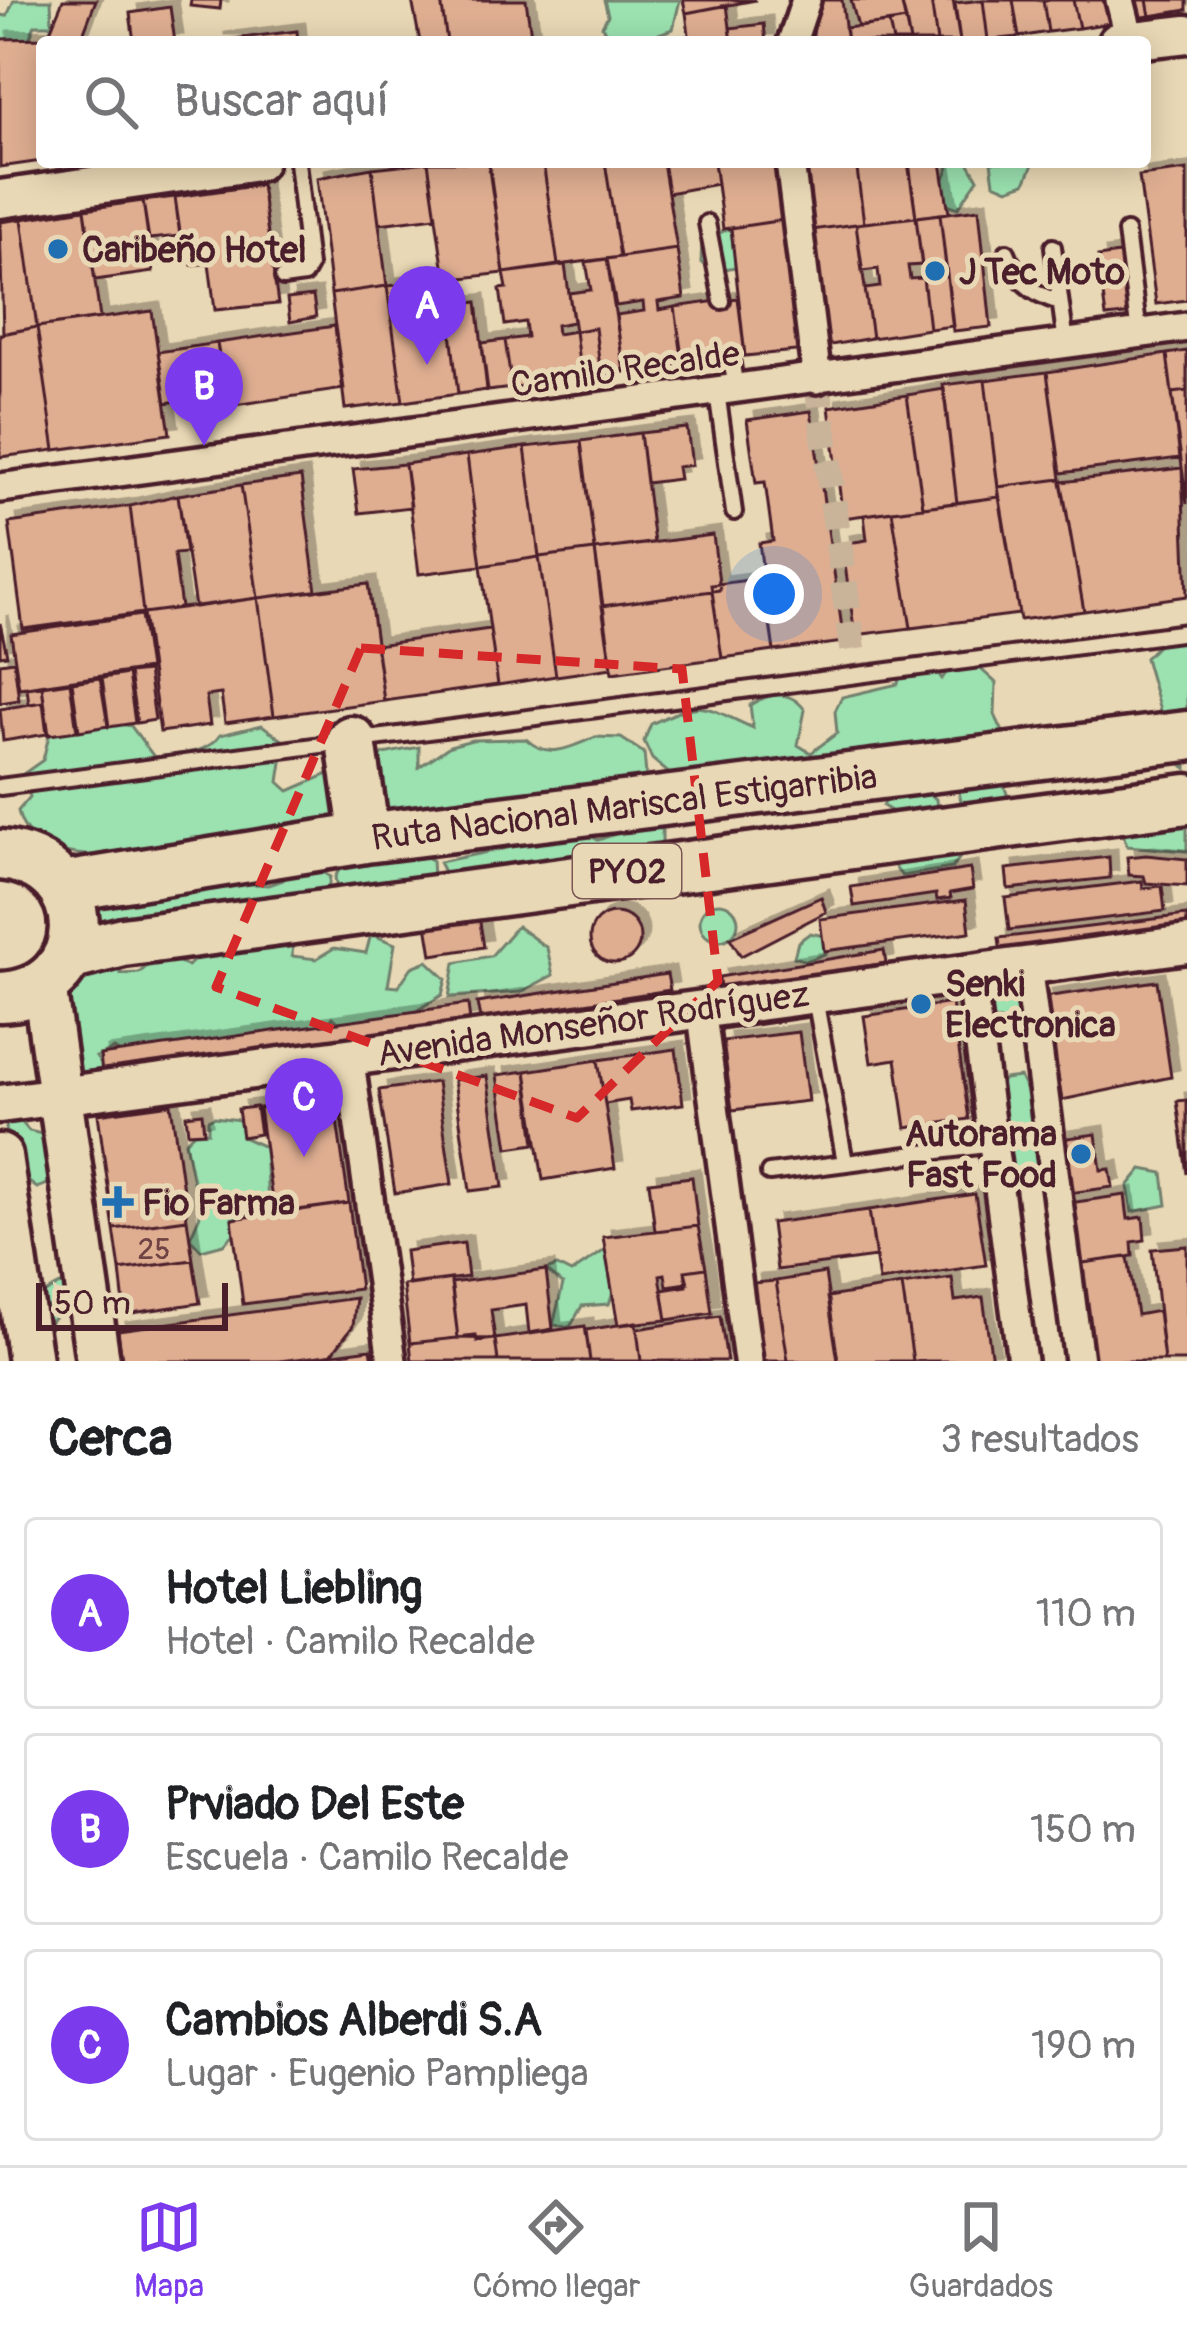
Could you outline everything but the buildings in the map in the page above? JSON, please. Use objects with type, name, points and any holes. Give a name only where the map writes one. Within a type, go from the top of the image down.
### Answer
[{"type":"highway","name":"Ruta Nacional Mariscal Estigarribia","points":[[63,887],[365,838],[1187,736]]},
{"type":"highway","points":[[351,741],[365,838]]},
{"type":"highway","name":"Ruta Nacional Mariscal Estigarribia","points":[[37,979],[122,942],[680,863],[1187,799]]},
{"type":"highway","points":[[6,848],[37,863],[63,887],[73,909],[37,979]]},
{"type":"main road","points":[[37,979],[98,1361]]},
{"type":"main road","points":[[0,1156],[4,1212],[31,1361]]},
{"type":"street","points":[[794,36],[806,0]]},
{"type":"street","points":[[1120,0],[1124,36]]},
{"type":"street","points":[[1151,38],[1187,34]]},
{"type":"street","points":[[0,199],[216,168]]},
{"type":"street","points":[[791,168],[817,379]]},
{"type":"street","name":"Camilo Recalde","points":[[0,488],[1187,327]]},
{"type":"street","name":"Avenida Monseñor Rodríguez","points":[[0,1104],[1187,944]]},
{"type":"street","points":[[1027,965],[1079,1361]]},
{"type":"street","points":[[970,972],[1022,1361]]},
{"type":"street","points":[[700,1008],[748,1361]]},
{"type":"street","points":[[349,1055],[392,1361]]},
{"type":"lane","points":[[283,278],[304,275],[309,266],[297,168]]},
{"type":"lane","points":[[706,223],[722,301]]},
{"type":"lane","points":[[1126,232],[1139,334]]},
{"type":"lane","points":[[1053,247],[1066,343]]},
{"type":"lane","points":[[1007,252],[1017,279],[1037,296],[1060,302]]},
{"type":"lane","points":[[730,358],[726,391],[734,512]]},
{"type":"lane","points":[[0,787],[1187,632]]},
{"type":"lane","points":[[815,993],[845,1162]]},
{"type":"lane","points":[[769,1173],[993,1144]]},
{"type":"highlighted area","points":[[361,648],[682,669],[718,981],[577,1118],[216,987]]},
{"type":"green space","points":[[14,0],[51,0],[52,25],[35,25],[29,39],[0,40],[0,15],[7,16]]},
{"type":"green space","points":[[604,0],[680,0],[673,29],[653,36],[608,36],[602,26],[608,15]]},
{"type":"green space","points":[[948,168],[972,168],[978,179],[958,208],[947,204],[940,188]]},
{"type":"green space","points":[[992,168],[1031,168],[1025,183],[1008,189],[994,183]]},
{"type":"green space","points":[[731,228],[736,267],[713,271],[701,262],[702,240]]},
{"type":"green space","points":[[1187,626],[1187,768],[1174,760],[1145,658],[1175,628]]},
{"type":"green space","points":[[961,651],[996,683],[995,715],[1004,734],[998,747],[679,782],[652,759],[644,741],[651,724],[694,708],[712,710],[753,728],[750,705],[779,695],[805,710],[798,745],[811,753],[837,733],[835,711],[842,697],[898,684],[902,661],[926,657],[942,679]]},
{"type":"green space","points":[[116,723],[131,726],[154,757],[199,750],[220,735],[262,725],[285,742],[279,782],[289,791],[328,774],[344,785],[353,822],[216,848],[209,839],[191,838],[181,849],[113,856],[42,844],[27,830],[18,811],[30,797],[23,774],[43,760],[49,735]]},
{"type":"green space","points":[[595,737],[621,738],[644,753],[647,786],[531,836],[491,846],[453,848],[419,838],[391,813],[370,770],[383,754],[419,747],[419,767],[450,746],[472,740],[526,739],[551,750]]},
{"type":"green space","points":[[1001,776],[1011,806],[961,801],[959,792],[968,782]]},
{"type":"green space","points":[[1187,784],[1187,851],[1127,846],[1122,831]]},
{"type":"green space","points":[[917,785],[936,799],[938,823],[961,856],[952,868],[902,876],[892,855],[901,817],[883,806],[889,790]]},
{"type":"green space","points":[[649,822],[662,829],[662,853],[467,875],[444,872],[439,862],[584,832],[598,840]]},
{"type":"green space","points":[[418,852],[432,860],[433,879],[337,890],[335,877],[343,863]]},
{"type":"green space","points":[[288,868],[317,868],[330,877],[326,902],[235,902],[95,930],[83,885],[203,881],[269,885],[283,880]]},
{"type":"green space","points":[[719,903],[733,908],[738,922],[733,936],[719,941],[705,936],[700,922],[705,908]]},
{"type":"green space","points":[[517,926],[547,948],[553,975],[521,992],[449,997],[455,963],[491,956]]},
{"type":"green space","points":[[294,930],[292,956],[316,959],[334,948],[366,953],[371,934],[395,944],[388,986],[398,987],[412,967],[427,961],[446,979],[442,995],[361,1045],[333,1017],[317,1037],[298,1038],[292,1028],[273,1031],[258,1042],[244,1035],[123,1055],[114,1049],[96,1057],[107,1072],[79,1082],[52,1025],[74,968],[119,963],[121,974],[139,973],[161,954],[188,966],[203,952]]},
{"type":"green space","points":[[810,933],[824,936],[825,954],[806,961],[794,957],[798,942]]},
{"type":"green space","points":[[1002,981],[1016,987],[1022,1001],[1016,1015],[1002,1021],[988,1015],[982,1001],[988,987]]},
{"type":"green space","points":[[1020,1077],[1036,1109],[1032,1116],[1042,1130],[1044,1162],[1025,1182],[1008,1187],[987,1103],[1004,1079]]},
{"type":"green space","points":[[19,1119],[29,1131],[46,1135],[53,1182],[37,1188],[17,1167],[6,1124]]},
{"type":"green space","points":[[208,1120],[240,1120],[242,1137],[265,1147],[268,1206],[232,1219],[234,1234],[224,1244],[201,1250],[190,1238],[200,1215],[185,1142],[194,1133],[208,1132]]},
{"type":"green space","points":[[1142,1169],[1163,1173],[1167,1205],[1132,1212],[1128,1186]]},
{"type":"green space","points":[[605,1250],[613,1292],[609,1304],[582,1306],[570,1327],[553,1325],[563,1284],[546,1270],[557,1266],[571,1273]]},
{"type":"green space","points":[[60,1285],[67,1287],[70,1306],[64,1306],[46,1327],[32,1312],[45,1293]]},
{"type":"tunnel","points":[[817,379],[856,675]]},
{"type":"place","name":"Caribeño Hotel","points":[[58,249]]},
{"type":"place","name":"J Tec Moto","points":[[935,271]]},
{"type":"place","name":"Hotel Liebling","points":[[427,365]]},
{"type":"place","name":"Prviado Del Este","points":[[204,446]]},
{"type":"place","name":"Senki Electronica","points":[[921,1004]]},
{"type":"place","name":"Autorama Fast Food","points":[[1081,1154]]},
{"type":"place","name":"Cambios Alberdi S.A","points":[[304,1157]]},
{"type":"place","name":"Fio Farma","points":[[118,1202]]}]
